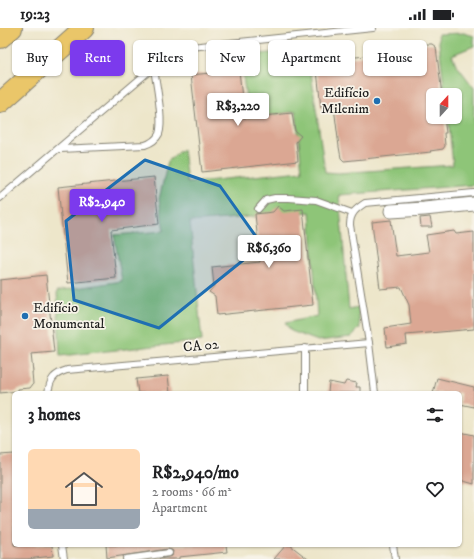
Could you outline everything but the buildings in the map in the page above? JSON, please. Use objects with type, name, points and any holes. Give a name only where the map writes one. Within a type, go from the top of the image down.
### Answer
[{"type":"main road","points":[[0,38],[12,28]]},
{"type":"main road","points":[[0,103],[84,28]]},
{"type":"street","points":[[391,211],[424,210],[474,204]]},
{"type":"lane","points":[[198,46],[373,28]]},
{"type":"lane","points":[[0,198],[145,76]]},
{"type":"lane","points":[[60,148],[145,145],[153,142],[161,125],[155,76]]},
{"type":"lane","points":[[375,391],[369,343],[350,225],[352,213],[356,208],[365,203],[474,193]]},
{"type":"lane","points":[[258,209],[266,200],[275,198],[289,198],[316,200],[352,213]]},
{"type":"lane","name":"CA 02","points":[[49,391],[52,379],[57,373],[67,370],[369,343]]},
{"type":"lane","points":[[305,348],[305,391]]},
{"type":"lane","points":[[62,547],[64,559]]},
{"type":"lane","points":[[393,547],[395,559]]},
{"type":"lane","points":[[126,559],[169,553]]},
{"type":"highlighted area","points":[[145,160],[220,186],[262,245],[159,328],[74,300],[66,221]]},
{"type":"green space","points":[[464,33],[474,36],[474,46],[452,55],[456,64],[474,88],[474,185],[339,195],[349,309],[358,307],[360,328],[351,337],[318,341],[291,331],[285,323],[317,316],[310,212],[190,222],[202,341],[60,356],[57,291],[122,281],[114,235],[164,231],[159,199],[168,161],[183,149],[187,183],[302,171],[296,111],[249,119],[243,76],[260,76],[260,54],[268,53],[268,76],[312,76],[325,172],[338,173],[453,165],[449,124],[462,124],[462,88],[444,88],[438,34]]},
{"type":"place","name":"Edifício Milenim","points":[[377,101]]},
{"type":"place","name":"Edifício Monumental","points":[[25,316]]}]
